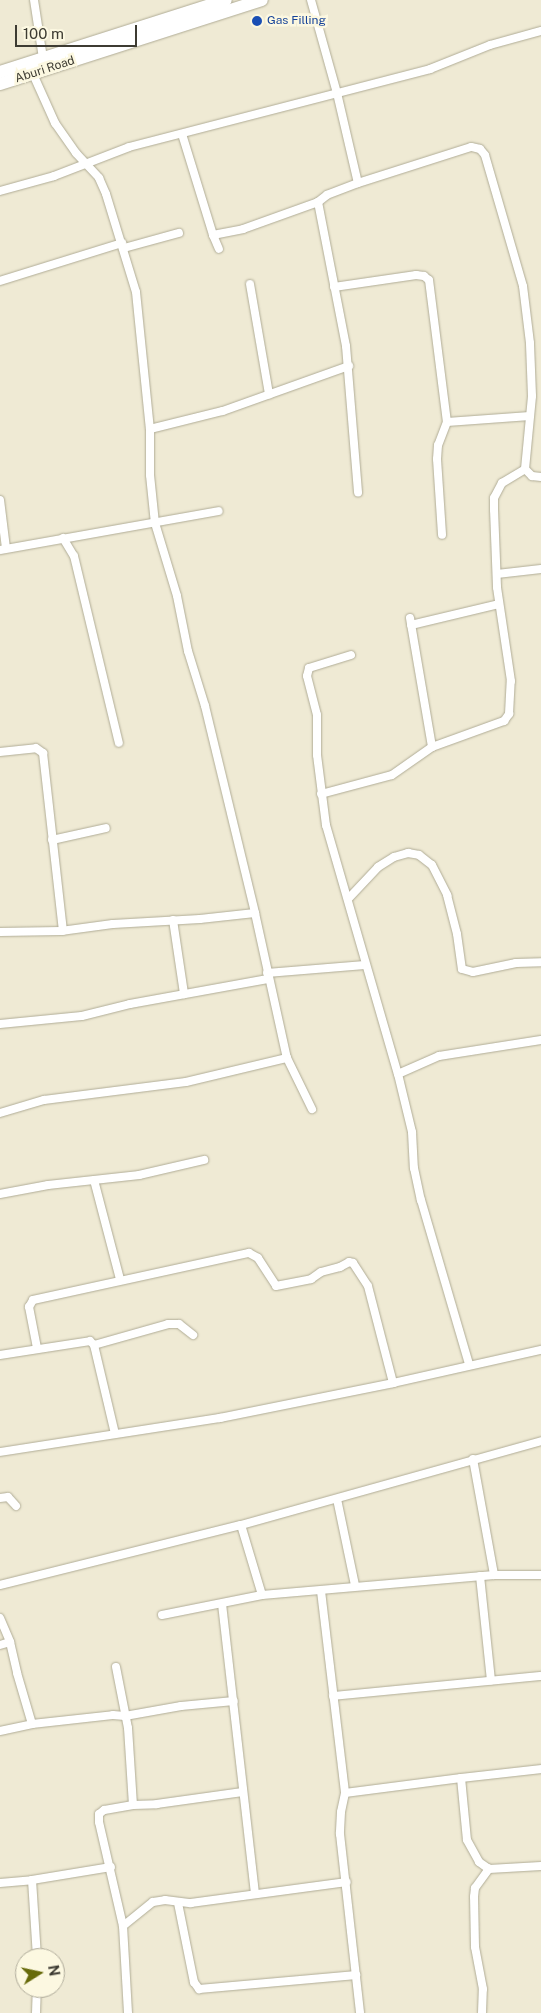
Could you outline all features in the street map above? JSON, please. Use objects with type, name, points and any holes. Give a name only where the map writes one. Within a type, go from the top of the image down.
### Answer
[{"type":"highway","name":"Aburi Road","points":[[0,72],[226,0]]},
{"type":"highway","name":"Aburi Road","points":[[0,84],[262,0]]},
{"type":"street","points":[[34,0],[43,58]]},
{"type":"street","points":[[311,0],[337,93],[358,183]]},
{"type":"street","points":[[0,191],[87,164],[129,147],[430,69],[490,45],[541,30]]},
{"type":"street","points":[[33,74],[55,123],[76,153],[99,178],[123,246],[136,292],[150,429],[150,474],[155,523],[177,596],[188,651],[205,706],[255,914],[287,1058],[312,1109]]},
{"type":"street","points":[[182,134],[219,249]]},
{"type":"street","points":[[213,235],[243,229],[318,202],[327,195],[358,183],[471,147],[480,149],[486,155],[527,304],[532,396],[525,469]]},
{"type":"street","points":[[318,202],[349,366],[358,493]]},
{"type":"street","points":[[0,280],[178,233]]},
{"type":"street","points":[[334,287],[416,275],[424,276],[429,280],[447,422],[438,445],[437,458],[442,535]]},
{"type":"street","points":[[250,284],[270,394]]},
{"type":"street","points":[[150,429],[223,412],[349,366]]},
{"type":"street","points":[[532,396],[541,394]]},
{"type":"street","points":[[447,422],[530,416]]},
{"type":"street","points":[[525,469],[532,476],[541,477]]},
{"type":"street","points":[[322,794],[392,775],[432,747],[504,721],[509,714],[511,681],[497,574],[494,498],[502,483],[525,469]]},
{"type":"street","points":[[0,500],[3,549],[218,511]]},
{"type":"street","points":[[63,538],[74,556],[119,744]]},
{"type":"street","points":[[497,574],[541,569]]},
{"type":"street","points":[[432,747],[411,622],[500,604]]},
{"type":"street","points":[[351,654],[309,668],[307,676],[317,715],[317,755],[326,825],[398,1074],[412,1132],[414,1168],[421,1200],[469,1364]]},
{"type":"street","points":[[0,752],[36,748],[43,754],[63,931]]},
{"type":"street","points":[[52,840],[106,828]]},
{"type":"street","points":[[348,899],[378,867],[394,857],[408,853],[419,855],[432,864],[447,895],[457,934],[462,968],[473,972],[516,963],[541,962]]},
{"type":"street","points":[[0,932],[63,931],[113,924],[255,914]]},
{"type":"street","points":[[173,920],[184,994]]},
{"type":"street","points":[[0,1024],[82,1016],[268,976],[365,965]]},
{"type":"street","points":[[398,1074],[439,1056],[541,1040]]},
{"type":"street","points":[[0,1113],[44,1100],[186,1082],[287,1058]]},
{"type":"street","points":[[0,1194],[48,1185],[139,1175],[204,1160]]},
{"type":"street","points":[[94,1180],[120,1280]]},
{"type":"street","points":[[37,1348],[29,1307],[30,1302],[120,1280],[249,1253],[258,1258],[276,1286],[311,1279],[320,1272],[340,1267],[349,1262],[353,1263],[368,1286],[393,1383]]},
{"type":"street","points":[[94,1345],[168,1324],[179,1324],[192,1335]]},
{"type":"street","points":[[0,1355],[90,1341],[94,1345],[115,1434]]},
{"type":"street","points":[[0,1452],[220,1418],[393,1383],[469,1364],[541,1350]]},
{"type":"street","points":[[0,1585],[241,1525],[541,1441]]},
{"type":"street","points":[[473,1459],[494,1575]]},
{"type":"street","points":[[0,1498],[8,1497],[16,1506]]},
{"type":"street","points":[[337,1499],[356,1586]]},
{"type":"street","points":[[241,1525],[262,1595]]},
{"type":"street","points":[[162,1615],[262,1595],[480,1576],[541,1575]]},
{"type":"street","points":[[480,1576],[491,1680]]},
{"type":"street","points":[[321,1591],[345,1793],[340,1812],[340,1834],[347,1882],[360,2013]]},
{"type":"street","points":[[222,1604],[255,1893]]},
{"type":"street","points":[[0,1618],[10,1642],[16,1673],[32,1724]]},
{"type":"street","points":[[0,1645],[10,1642]]},
{"type":"street","points":[[116,1667],[125,1716],[133,1805]]},
{"type":"street","points":[[333,1696],[541,1676]]},
{"type":"street","points":[[0,1731],[32,1724],[113,1715],[125,1716],[173,1707],[234,1701]]},
{"type":"street","points":[[345,1793],[541,1769]]},
{"type":"street","points":[[461,1778],[466,1840],[479,1862],[489,1869],[541,1866]]},
{"type":"street","points":[[128,2013],[123,1926],[99,1814],[104,1810],[133,1805],[158,1804],[242,1792]]},
{"type":"street","points":[[0,1883],[111,1868]]},
{"type":"street","points":[[482,2013],[483,1989],[475,1948],[474,1897],[475,1888],[489,1869]]},
{"type":"street","points":[[32,1880],[36,1948]]},
{"type":"street","points":[[123,1926],[153,1902],[165,1900],[178,1903],[347,1882]]},
{"type":"street","points":[[178,1903],[194,1982],[200,1989],[356,1975]]},
{"type":"street","points":[[36,1998],[36,2013]]},
{"type":"place","name":"Gas Filling","points":[[257,21]]}]
